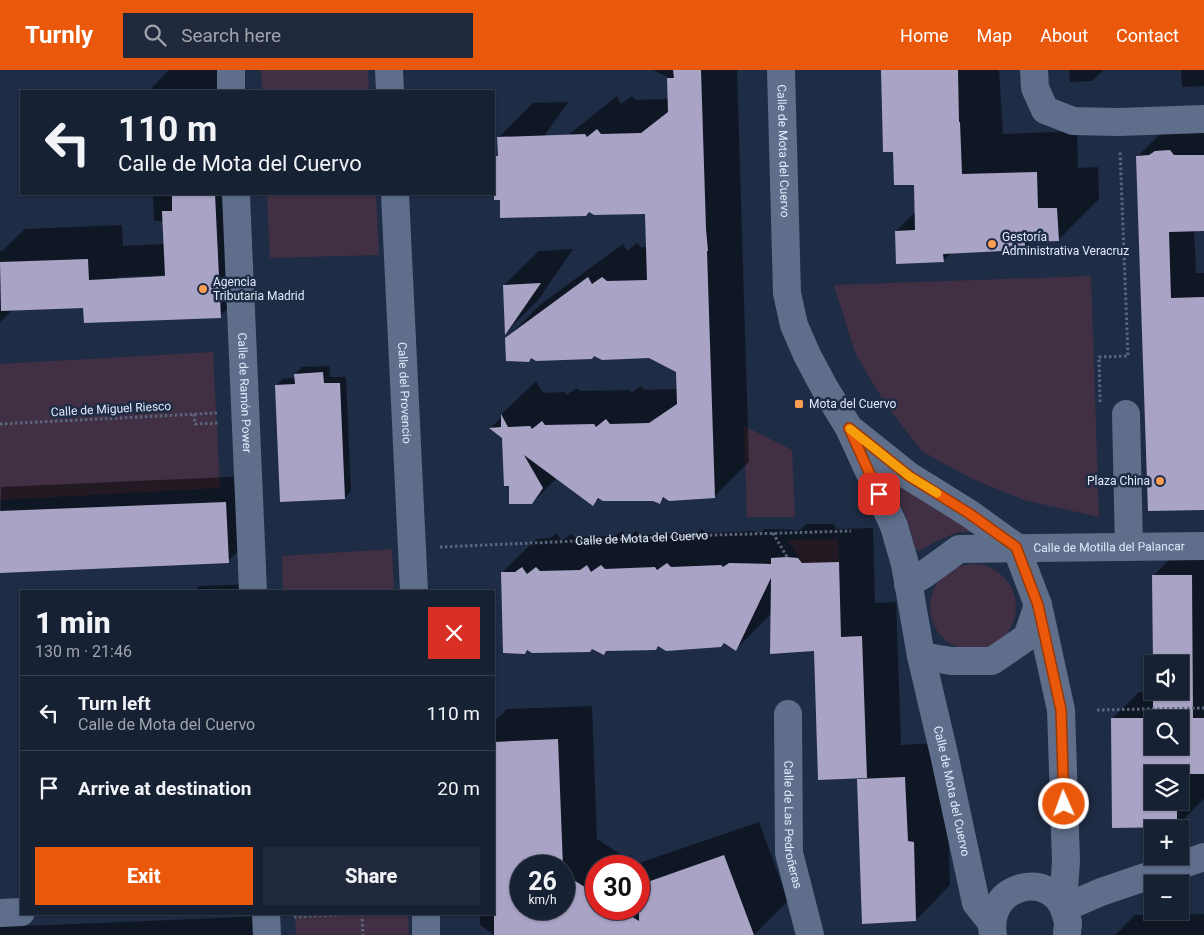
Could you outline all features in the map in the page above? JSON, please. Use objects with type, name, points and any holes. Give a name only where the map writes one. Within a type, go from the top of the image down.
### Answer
[{"type":"street","points":[[231,70],[232,90]]},
{"type":"street","points":[[389,70],[390,90]]},
{"type":"street","name":"Calle de Mota del Cuervo","points":[[781,70],[786,294],[794,325],[807,355],[849,428],[894,526],[905,564],[921,656],[976,903],[992,932]]},
{"type":"street","points":[[1034,70],[1035,88],[1045,110],[1073,121],[1119,122],[1204,119]]},
{"type":"street","name":"Calle de Ramón Power","points":[[236,195],[253,590]]},
{"type":"street","name":"Calle del Provencio","points":[[395,195],[414,590]]},
{"type":"street","points":[[1113,411],[1129,547]]},
{"type":"street","name":"Calle de Mota del Cuervo","points":[[849,428],[909,476],[970,514],[1016,547]]},
{"type":"street","name":"Calle de Motilla del Palancar","points":[[1016,547],[1204,546]]},
{"type":"street","points":[[908,584],[959,549],[1016,547],[1038,605],[1061,710],[1066,861],[1063,907]]},
{"type":"street","points":[[921,656],[950,661],[992,661],[1027,637],[1038,605]]},
{"type":"street","name":"Calle de Las Pedroñeras","points":[[788,714],[789,853],[810,935]]},
{"type":"street","points":[[1063,907],[1204,857]]},
{"type":"street","points":[[992,932],[994,912],[1006,895],[1015,889],[1037,887],[1056,897],[1063,907],[1068,922],[1067,935]]},
{"type":"street","points":[[0,913],[20,912]]},
{"type":"street","points":[[267,935],[278,915]]},
{"type":"street","points":[[426,915],[426,935]]},
{"type":"path","points":[[1113,411],[1099,357],[1128,356],[1120,148]]},
{"type":"path","name":"Calle de Miguel Riesco","points":[[0,424],[224,412]]},
{"type":"path","points":[[194,414],[195,424],[224,422]]},
{"type":"path","name":"Calle de Mota del Cuervo","points":[[434,547],[851,531]]},
{"type":"path","points":[[773,533],[787,558]]},
{"type":"path","points":[[1097,710],[1204,708]]},
{"type":"path","points":[[361,915],[363,935]]},
{"type":"shaded area","points":[[261,70],[368,70],[369,90],[262,90]]},
{"type":"shaded area","points":[[267,195],[376,195],[379,255],[270,258]]},
{"type":"shaded area","points":[[1091,276],[1099,517],[1024,500],[970,478],[922,451],[886,405],[855,353],[834,285]]},
{"type":"shaded area","points":[[213,352],[220,488],[0,500],[0,364]]},
{"type":"shaded area","points":[[744,426],[792,450],[795,517],[747,517]]},
{"type":"shaded area","points":[[892,477],[974,532],[959,532],[938,540],[920,551],[915,549],[904,513],[888,480]]},
{"type":"shaded area","points":[[838,539],[839,562],[802,563],[788,540]]},
{"type":"shaded area","points":[[392,549],[394,590],[283,590],[282,556]]},
{"type":"shaded area","points":[[973,564],[989,567],[997,571],[1009,583],[1013,591],[1016,607],[1013,623],[1009,631],[997,643],[989,647],[973,650],[957,647],[949,643],[937,631],[933,623],[930,607],[933,591],[937,583],[949,571],[957,567]]},
{"type":"shaded area","points":[[295,915],[408,915],[409,935],[296,935]]},
{"type":"building","points":[[673,70],[701,70],[715,498],[669,501],[663,497],[660,504],[653,501],[603,501],[598,498],[593,506],[524,455],[543,488],[532,504],[509,504],[509,486],[504,486],[502,438],[489,428],[501,427],[501,414],[508,427],[530,426],[532,429],[542,421],[545,425],[594,424],[596,427],[606,419],[610,424],[649,423],[677,404],[676,372],[649,358],[602,360],[594,356],[592,359],[536,361],[531,358],[529,362],[506,361],[505,338],[588,277],[592,284],[602,277],[607,281],[647,280],[645,214],[594,215],[589,212],[586,216],[500,218],[500,200],[494,200],[495,156],[498,156],[497,137],[585,134],[587,137],[597,129],[601,134],[641,133],[668,112],[667,78],[674,78]]},
{"type":"building","points":[[881,70],[958,70],[962,174],[1037,172],[1038,208],[1057,208],[1059,241],[1025,242],[1025,250],[943,254],[944,262],[896,264],[895,231],[915,230],[914,185],[894,185],[893,152],[883,152]]},
{"type":"building","points":[[1170,150],[1174,155],[1204,155],[1204,231],[1169,232],[1171,298],[1204,297],[1204,510],[1148,511],[1136,156],[1149,155],[1155,151]]},
{"type":"building","points":[[172,195],[215,195],[221,318],[84,323],[83,308],[1,311],[0,262],[88,259],[89,280],[165,276],[162,211],[172,211]]},
{"type":"building","points":[[541,283],[505,335],[503,285]]},
{"type":"building","points":[[323,372],[324,383],[340,383],[345,499],[280,502],[275,385],[295,384],[294,374]]},
{"type":"building","points":[[226,502],[229,563],[0,573],[0,511]]},
{"type":"building","points":[[771,558],[798,558],[802,563],[839,562],[841,637],[862,636],[867,778],[818,780],[814,651],[770,654],[771,578],[736,651],[724,643],[721,647],[666,651],[658,646],[656,650],[606,651],[604,655],[592,649],[590,652],[532,653],[527,650],[525,654],[503,653],[501,572],[515,572],[522,567],[527,574],[536,567],[540,571],[580,570],[587,565],[591,572],[601,565],[605,569],[655,567],[657,570],[667,563],[671,567],[721,565],[723,567],[729,563],[771,564]]},
{"type":"building","points":[[1152,575],[1192,575],[1193,718],[1204,718],[1204,774],[1189,774],[1189,765],[1144,765],[1144,810],[1177,810],[1177,820],[1144,820],[1144,828],[1112,828],[1111,718],[1144,718],[1144,755],[1189,755],[1189,710],[1153,710],[1153,700],[1189,700],[1189,655],[1153,655]]},
{"type":"building","points":[[558,739],[563,855],[510,855],[510,920],[575,920],[575,881],[585,887],[585,920],[650,920],[650,881],[724,855],[754,935],[494,935],[495,742]]},
{"type":"building","points":[[905,777],[908,841],[914,842],[916,921],[862,924],[857,779]]},
{"type":"slow traffic","points":[[850,429],[909,476],[937,493]]},
{"type":"place","name":"Gestoría Administrativa Veracruz","points":[[992,244]]},
{"type":"place","name":"Agencia Tributaria Madrid","points":[[203,289]]},
{"type":"place","name":"Mota del Cuervo","points":[[799,404]]},
{"type":"place","name":"Plaza China","points":[[1160,481]]},
{"type":"route","points":[[879,494],[849,428],[909,476],[970,514],[1016,547],[1038,605],[1061,710],[1064,804]]}]
